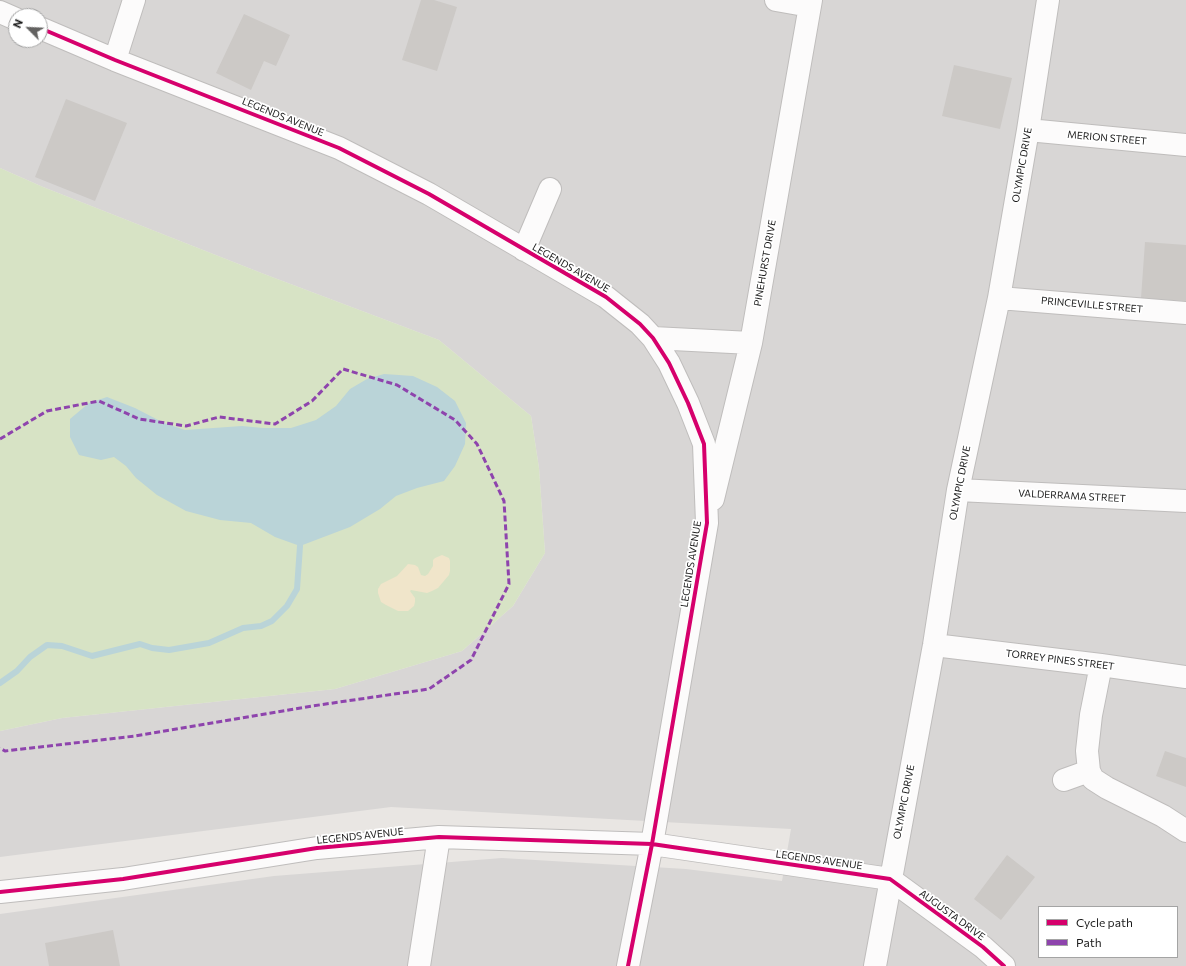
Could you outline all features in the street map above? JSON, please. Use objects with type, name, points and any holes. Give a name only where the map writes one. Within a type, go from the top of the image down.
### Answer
[{"type":"street","points":[[115,60],[134,0]]},
{"type":"street","points":[[776,0],[810,3]]},
{"type":"street","name":"OLYMPIC DRIVE","points":[[875,966],[934,645],[958,490],[999,298],[1028,130],[1048,0]]},
{"type":"street","name":"PINEHURST DRIVE","points":[[707,523],[751,343],[810,3]]},
{"type":"street","name":"LEGENDS AVENUE","points":[[48,31],[115,60],[339,148],[429,194],[606,297],[640,324],[653,338],[669,363],[688,403],[704,444],[707,523],[652,844]]},
{"type":"street","name":"MERION STREET","points":[[1028,130],[1186,145]]},
{"type":"street","points":[[524,250],[550,189]]},
{"type":"street","name":"PRINCEVILLE STREET","points":[[999,298],[1186,313]]},
{"type":"street","points":[[653,338],[751,343]]},
{"type":"street","name":"VALDERRAMA STREET","points":[[958,490],[1186,501]]},
{"type":"street","name":"TORREY PINES STREET","points":[[934,645],[1186,677]]},
{"type":"street","points":[[1101,665],[1090,722],[1087,751],[1089,771],[1093,779],[1107,788],[1163,816],[1186,831]]},
{"type":"street","points":[[1064,780],[1089,771]]},
{"type":"street","points":[[419,966],[439,837]]},
{"type":"street","name":"LEGENDS AVENUE","points":[[0,892],[123,879],[317,848],[439,837],[652,844],[890,879]]},
{"type":"street","points":[[628,966],[652,844]]},
{"type":"street","name":"AUGUSTA DRIVE","points":[[890,879],[983,948],[1004,966]]},
{"type":"shaded area","points":[[0,0],[1186,0],[1186,966],[0,966],[0,914],[274,876],[502,858],[686,869],[782,881],[791,829],[391,807],[0,857],[0,731],[62,718],[335,689],[462,651],[513,606],[545,553],[539,468],[531,416],[439,340],[264,274],[43,187],[0,168]]},
{"type":"green space","points":[[0,168],[43,187],[264,274],[439,340],[531,416],[539,468],[545,553],[513,606],[462,651],[335,689],[62,718],[0,731]]},
{"type":"sand","points":[[442,555],[449,558],[450,571],[449,575],[438,588],[427,593],[411,590],[410,591],[415,598],[415,602],[414,606],[408,611],[398,611],[381,602],[378,589],[381,584],[397,576],[408,564],[418,567],[421,575],[425,576],[433,566],[433,560]]},
{"type":"water","points":[[384,374],[413,376],[437,387],[455,401],[466,423],[465,444],[455,466],[444,481],[417,488],[396,496],[380,509],[350,527],[300,546],[275,537],[251,523],[220,520],[186,511],[157,495],[136,478],[126,466],[114,457],[101,460],[79,455],[70,437],[70,419],[89,403],[107,397],[135,408],[164,423],[185,430],[242,426],[291,428],[316,420],[336,406],[350,389],[367,379]]},
{"type":"building","points":[[421,0],[434,0],[457,7],[437,71],[402,60]]},
{"type":"building","points":[[244,14],[290,35],[276,66],[264,61],[251,90],[216,73]]},
{"type":"building","points":[[954,65],[1012,78],[1000,129],[942,116]]},
{"type":"building","points":[[66,99],[127,123],[95,201],[35,177]]},
{"type":"building","points":[[1145,242],[1186,245],[1186,301],[1141,298]]},
{"type":"building","points":[[1165,751],[1186,758],[1186,787],[1156,776]]},
{"type":"building","points":[[1007,855],[1035,877],[1001,920],[974,899]]},
{"type":"building","points":[[113,930],[120,966],[49,966],[45,943]]},
{"type":"waterway","points":[[0,683],[17,671],[30,657],[47,645],[62,646],[92,656],[140,644],[152,648],[169,650],[209,643],[243,628],[261,626],[272,621],[287,606],[297,589],[300,546]]},
{"type":"marked path","points":[[0,439],[47,411],[99,401],[139,419],[186,426],[219,417],[275,424],[312,401],[343,369],[397,385],[455,420],[477,444],[504,501],[509,584],[471,660],[429,689],[312,706],[135,736],[5,751],[0,748]]},
{"type":"cycle path","points":[[48,31],[115,60],[339,148],[429,194],[606,297],[640,324],[653,338],[669,363],[688,403],[704,444],[707,523],[652,844],[628,966]]},
{"type":"cycle path","points":[[0,892],[123,879],[317,848],[439,837],[652,844],[890,879],[983,947],[1004,966]]}]
